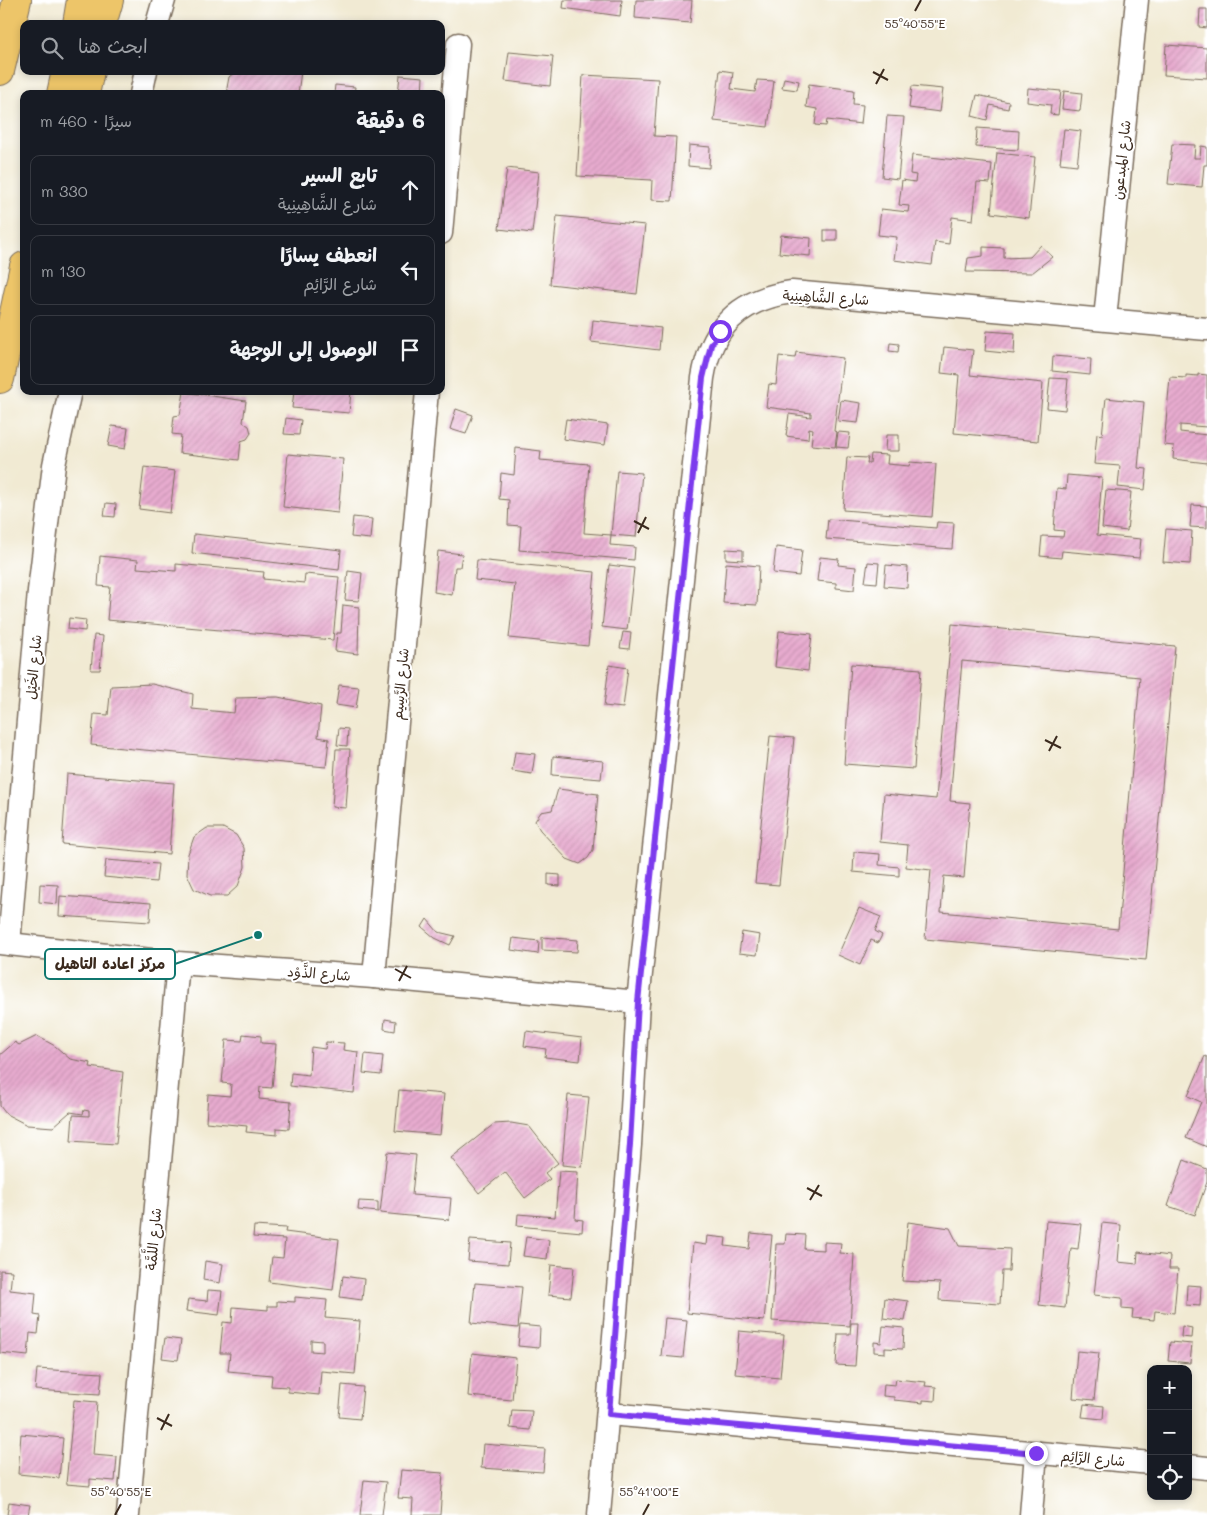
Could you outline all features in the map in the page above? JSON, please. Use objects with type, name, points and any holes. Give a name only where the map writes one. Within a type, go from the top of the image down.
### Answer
[{"type":"main road","points":[[0,71],[17,0]]},
{"type":"main road","points":[[78,20],[81,0]]},
{"type":"main road","points":[[103,20],[109,0]]},
{"type":"main road","points":[[62,90],[65,75]]},
{"type":"main road","points":[[86,90],[89,75]]},
{"type":"main road","points":[[0,380],[20,285]]},
{"type":"street","points":[[158,20],[164,0]]},
{"type":"street","name":"شارع المبدعون","points":[[1105,319],[1137,0]]},
{"type":"street","points":[[445,189],[458,44]]},
{"type":"street","points":[[142,90],[145,75]]},
{"type":"street","name":"شارع الشَّاهِينِية","points":[[600,1515],[630,1144],[638,1002],[703,378],[711,345],[731,318],[759,299],[792,292],[1207,329]]},
{"type":"street","name":"شارع الخَيْل","points":[[4,943],[39,591],[54,465],[69,395]]},
{"type":"street","name":"شارع الرَّسِيم","points":[[374,977],[427,395]]},
{"type":"street","name":"شارع الذَّوْد","points":[[4,943],[178,963],[374,977],[638,1002]]},
{"type":"street","name":"شارع اللَّمَّة","points":[[128,1515],[178,963]]},
{"type":"street","name":"شارع الرَّائِم","points":[[609,1414],[1147,1463]]},
{"type":"street","points":[[1030,1515],[1036,1453]]},
{"type":"street","points":[[1192,1466],[1207,1468]]},
{"type":"building","points":[[564,0],[622,0],[620,16],[563,8]]},
{"type":"building","points":[[636,0],[692,0],[690,23],[635,18]]},
{"type":"building","points":[[1200,9],[1207,9],[1207,28],[1199,27]]},
{"type":"building","points":[[1166,45],[1207,48],[1207,78],[1164,75]]},
{"type":"building","points":[[509,52],[553,56],[550,86],[505,81]]},
{"type":"building","points":[[720,70],[733,72],[731,89],[755,92],[757,80],[774,81],[768,127],[714,121]]},
{"type":"building","points":[[231,75],[300,75],[299,90],[228,90],[229,77]]},
{"type":"building","points":[[400,75],[423,77],[422,90],[398,90]]},
{"type":"building","points":[[583,75],[658,79],[654,136],[676,137],[672,201],[651,200],[652,180],[577,176]]},
{"type":"building","points":[[784,78],[799,81],[797,90],[782,88]]},
{"type":"building","points":[[809,84],[854,90],[853,104],[863,105],[861,124],[827,120],[826,126],[815,125],[817,109],[806,107]]},
{"type":"building","points":[[335,85],[355,87],[355,90],[334,90]]},
{"type":"building","points":[[912,86],[943,89],[940,112],[909,108]]},
{"type":"building","points":[[1028,88],[1061,91],[1058,115],[1050,114],[1051,105],[1027,102]]},
{"type":"building","points":[[1064,91],[1082,93],[1080,111],[1062,109]]},
{"type":"building","points":[[977,95],[1009,102],[1008,109],[990,105],[987,120],[972,116]]},
{"type":"building","points":[[887,116],[904,117],[898,179],[882,177]]},
{"type":"building","points":[[977,128],[1019,131],[1018,150],[976,147]]},
{"type":"building","points":[[1064,129],[1081,131],[1077,165],[1060,163]]},
{"type":"building","points":[[1172,144],[1195,145],[1194,158],[1200,158],[1201,146],[1207,147],[1207,165],[1204,165],[1202,187],[1168,184]]},
{"type":"building","points":[[689,145],[710,147],[709,168],[688,166]]},
{"type":"building","points":[[997,153],[1035,157],[1029,218],[991,213]]},
{"type":"building","points":[[912,155],[992,164],[990,183],[977,182],[973,220],[952,217],[949,244],[935,242],[932,265],[894,260],[897,237],[878,235],[881,209],[908,212],[909,206],[899,205],[902,180],[915,182],[916,175],[910,174]]},
{"type":"building","points":[[507,168],[539,172],[532,233],[499,229]]},
{"type":"building","points":[[557,216],[645,225],[637,294],[550,284]]},
{"type":"building","points":[[824,230],[837,230],[837,241],[824,241]]},
{"type":"building","points":[[781,235],[811,238],[810,256],[779,253]]},
{"type":"building","points":[[1041,245],[1052,257],[1032,273],[966,272],[968,258],[983,256],[983,247],[1004,248],[1004,258],[1030,257]]},
{"type":"building","points":[[593,320],[661,328],[659,350],[591,342]]},
{"type":"building","points":[[987,331],[1015,333],[1014,354],[985,351]]},
{"type":"building","points":[[890,343],[899,344],[898,352],[889,351]]},
{"type":"building","points":[[944,347],[973,350],[970,375],[1043,383],[1038,441],[954,433],[959,375],[941,373]]},
{"type":"building","points":[[796,352],[843,358],[834,431],[837,432],[835,447],[811,445],[813,429],[809,428],[808,439],[786,436],[789,414],[811,417],[811,413],[766,407],[769,384],[776,385],[779,356],[795,358]]},
{"type":"building","points":[[1053,356],[1091,359],[1090,375],[1052,371]]},
{"type":"building","points":[[1198,374],[1207,375],[1207,427],[1180,425],[1180,432],[1207,435],[1207,463],[1173,459],[1174,446],[1164,445],[1170,377],[1186,378],[1186,375],[1198,376]]},
{"type":"building","points":[[1050,378],[1068,379],[1065,410],[1047,408]]},
{"type":"building","points":[[183,395],[205,395],[246,401],[243,422],[249,426],[251,433],[247,439],[241,441],[239,460],[179,453],[181,435],[172,434],[174,416],[180,415]]},
{"type":"building","points":[[294,395],[351,395],[349,413],[292,408]]},
{"type":"building","points":[[1106,398],[1144,402],[1138,468],[1147,469],[1145,490],[1118,487],[1120,466],[1094,464],[1097,434],[1102,435]]},
{"type":"building","points":[[841,400],[861,403],[858,423],[838,421]]},
{"type":"building","points":[[456,409],[473,415],[466,434],[450,429]]},
{"type":"building","points":[[286,418],[301,420],[299,435],[284,434]]},
{"type":"building","points":[[566,419],[608,425],[605,445],[563,439]]},
{"type":"building","points":[[112,426],[128,428],[125,449],[108,446]]},
{"type":"building","points":[[838,432],[850,433],[848,448],[836,447]]},
{"type":"building","points":[[886,435],[899,435],[899,451],[885,451]]},
{"type":"building","points":[[516,448],[541,451],[540,460],[589,464],[584,533],[611,535],[610,545],[635,547],[634,560],[519,550],[521,526],[508,525],[509,500],[499,499],[501,473],[514,475]]},
{"type":"building","points":[[288,454],[343,459],[338,513],[283,507]]},
{"type":"building","points":[[871,454],[888,455],[887,464],[909,466],[910,462],[936,464],[932,517],[843,510],[847,457],[868,458],[867,463],[870,463]]},
{"type":"building","points":[[144,467],[175,471],[170,513],[139,509]]},
{"type":"building","points":[[617,471],[642,473],[636,537],[611,535]]},
{"type":"building","points":[[1067,475],[1102,478],[1097,535],[1141,539],[1139,558],[1062,551],[1061,558],[1040,556],[1042,536],[1063,537],[1064,531],[1054,530],[1057,488],[1066,489]]},
{"type":"building","points":[[1106,490],[1131,492],[1127,531],[1102,528]]},
{"type":"building","points":[[106,503],[116,504],[115,517],[104,516]]},
{"type":"building","points":[[1192,505],[1207,506],[1207,528],[1190,527]]},
{"type":"building","points":[[353,517],[372,519],[370,539],[351,537]]},
{"type":"building","points":[[828,519],[936,528],[937,522],[954,523],[952,549],[826,539]]},
{"type":"building","points":[[1166,529],[1192,531],[1190,564],[1163,562]]},
{"type":"building","points":[[194,534],[341,550],[339,570],[192,553]]},
{"type":"building","points":[[776,547],[802,550],[799,576],[773,573]]},
{"type":"building","points":[[726,549],[743,550],[743,560],[726,559]]},
{"type":"building","points":[[438,551],[462,554],[460,567],[455,567],[452,595],[434,592]]},
{"type":"building","points":[[100,556],[138,560],[137,568],[176,571],[176,564],[264,572],[263,579],[304,583],[305,574],[339,577],[333,640],[107,620],[110,587],[98,586]]},
{"type":"building","points":[[820,557],[839,559],[838,565],[856,567],[854,590],[836,588],[836,583],[817,581]]},
{"type":"building","points":[[477,560],[595,572],[588,646],[509,638],[515,584],[475,580]]},
{"type":"building","points":[[868,562],[879,563],[877,583],[865,582]]},
{"type":"building","points":[[726,563],[759,566],[757,605],[723,603]]},
{"type":"building","points":[[609,565],[634,568],[627,630],[602,627]]},
{"type":"building","points":[[886,565],[908,567],[907,588],[884,586]]},
{"type":"building","points":[[348,571],[362,573],[359,601],[345,600]]},
{"type":"building","points":[[343,605],[359,607],[358,654],[335,651],[337,633],[341,633]]},
{"type":"building","points":[[69,618],[86,620],[85,631],[68,629]]},
{"type":"building","points":[[952,624],[1175,646],[1146,960],[925,939],[931,870],[906,867],[908,845],[880,842],[884,794],[936,799]],"holes":[[[962,661],[1140,677],[1118,929],[941,912],[944,876],[964,878],[970,803],[950,801]]]},
{"type":"building","points":[[779,631],[812,634],[808,671],[775,667]]},
{"type":"building","points":[[623,632],[631,633],[629,649],[620,648]]},
{"type":"building","points":[[94,635],[103,636],[100,670],[91,670]]},
{"type":"building","points":[[851,664],[921,669],[914,769],[844,764]]},
{"type":"building","points":[[609,665],[628,668],[623,708],[604,706]]},
{"type":"building","points":[[152,684],[193,694],[192,709],[234,713],[236,698],[278,697],[321,706],[318,737],[329,739],[326,767],[91,745],[94,714],[108,715],[111,686]]},
{"type":"building","points":[[339,685],[359,687],[356,708],[336,705]]},
{"type":"building","points":[[339,728],[348,729],[347,746],[337,745]]},
{"type":"building","points":[[770,736],[794,738],[779,885],[755,883]]},
{"type":"building","points":[[336,749],[350,749],[346,808],[332,807]]},
{"type":"building","points":[[515,752],[535,754],[532,774],[512,771]]},
{"type":"building","points":[[553,756],[603,761],[601,779],[552,775]]},
{"type":"building","points":[[67,774],[174,783],[169,854],[62,844]]},
{"type":"building","points":[[558,789],[598,794],[593,850],[588,858],[580,864],[567,859],[540,830],[535,821],[541,812],[552,810]]},
{"type":"building","points":[[207,828],[223,828],[236,835],[244,848],[245,867],[238,886],[227,896],[210,896],[194,889],[187,874],[188,854],[194,837]]},
{"type":"building","points":[[854,852],[880,854],[879,865],[899,867],[899,876],[853,872]]},
{"type":"building","points":[[106,860],[158,864],[156,882],[104,877]]},
{"type":"building","points":[[548,874],[560,875],[560,886],[548,885]]},
{"type":"building","points":[[40,884],[58,885],[57,904],[39,902]]},
{"type":"building","points":[[60,896],[151,903],[150,922],[59,916]]},
{"type":"building","points":[[859,908],[881,917],[875,931],[882,935],[878,943],[871,940],[860,965],[838,955]]},
{"type":"building","points":[[427,919],[438,932],[455,936],[450,945],[435,938],[422,927]]},
{"type":"building","points":[[742,932],[760,935],[757,955],[739,953]]},
{"type":"building","points":[[542,937],[578,940],[577,952],[542,950]]},
{"type":"building","points":[[513,938],[539,941],[538,954],[511,950]]},
{"type":"building","points":[[385,1019],[396,1021],[395,1031],[384,1029]]},
{"type":"building","points":[[526,1031],[582,1038],[580,1061],[545,1057],[546,1049],[524,1046]]},
{"type":"building","points":[[243,1034],[261,1036],[261,1043],[276,1044],[272,1088],[260,1087],[259,1099],[291,1102],[289,1129],[277,1128],[277,1135],[246,1132],[247,1126],[206,1122],[208,1094],[230,1096],[231,1084],[222,1083],[226,1040],[242,1041]]},
{"type":"building","points":[[37,1036],[55,1046],[70,1059],[91,1063],[90,1067],[123,1072],[116,1144],[71,1141],[73,1115],[89,1116],[89,1111],[84,1110],[83,1114],[70,1112],[53,1127],[27,1125],[6,1114],[0,1106],[0,1055],[15,1042],[19,1045]]},
{"type":"building","points":[[326,1042],[344,1043],[343,1050],[358,1052],[354,1093],[290,1086],[291,1073],[309,1075],[311,1047],[325,1049]]},
{"type":"building","points":[[365,1054],[383,1056],[381,1075],[363,1073]]},
{"type":"building","points":[[1205,1056],[1207,1057],[1207,1147],[1186,1138],[1201,1102],[1188,1096]]},
{"type":"building","points":[[399,1090],[444,1094],[440,1135],[395,1131]]},
{"type":"building","points":[[568,1095],[589,1097],[582,1167],[562,1165]]},
{"type":"building","points":[[511,1123],[529,1126],[558,1163],[545,1173],[550,1179],[525,1198],[505,1172],[479,1193],[451,1158],[494,1124]]},
{"type":"building","points":[[387,1152],[416,1155],[412,1195],[451,1198],[449,1220],[380,1213]]},
{"type":"building","points":[[1184,1160],[1207,1169],[1207,1182],[1195,1215],[1168,1206]]},
{"type":"building","points":[[559,1171],[578,1172],[575,1219],[583,1220],[582,1232],[517,1226],[518,1214],[555,1217]]},
{"type":"building","points":[[359,1201],[378,1202],[378,1212],[358,1210]]},
{"type":"building","points":[[1046,1221],[1081,1224],[1078,1249],[1071,1248],[1065,1308],[1039,1305]]},
{"type":"building","points":[[908,1222],[950,1228],[959,1246],[1010,1249],[1009,1271],[1002,1271],[1000,1304],[939,1300],[940,1283],[902,1281]]},
{"type":"building","points":[[1102,1223],[1121,1225],[1118,1262],[1137,1264],[1138,1252],[1170,1256],[1169,1269],[1178,1269],[1174,1313],[1155,1311],[1154,1320],[1132,1318],[1133,1310],[1122,1309],[1122,1298],[1094,1295]]},
{"type":"building","points":[[254,1226],[286,1228],[285,1232],[339,1239],[333,1290],[269,1282],[272,1257],[283,1258],[285,1239],[253,1237]]},
{"type":"building","points":[[751,1233],[772,1235],[764,1321],[687,1313],[693,1243],[706,1245],[707,1236],[726,1238],[725,1246],[749,1249]]},
{"type":"building","points":[[786,1234],[805,1235],[804,1249],[824,1250],[824,1242],[841,1243],[840,1253],[854,1254],[850,1326],[772,1321],[776,1244],[785,1244]]},
{"type":"building","points":[[526,1237],[549,1240],[547,1259],[523,1256]]},
{"type":"building","points":[[470,1240],[510,1243],[508,1264],[468,1261]]},
{"type":"building","points":[[205,1261],[223,1264],[220,1283],[203,1280]]},
{"type":"building","points":[[551,1265],[574,1267],[571,1297],[548,1295]]},
{"type":"building","points":[[0,1270],[12,1271],[10,1290],[36,1293],[34,1315],[40,1316],[38,1334],[30,1333],[28,1356],[0,1353]]},
{"type":"building","points":[[343,1276],[364,1279],[362,1300],[340,1297]]},
{"type":"building","points":[[475,1283],[522,1287],[518,1328],[471,1323]]},
{"type":"building","points":[[1187,1285],[1201,1286],[1200,1306],[1186,1305]]},
{"type":"building","points":[[208,1290],[222,1291],[219,1315],[186,1311],[188,1299],[207,1301]]},
{"type":"building","points":[[295,1297],[327,1300],[325,1318],[360,1321],[355,1374],[321,1371],[319,1395],[288,1392],[288,1387],[271,1386],[272,1375],[228,1371],[230,1353],[220,1353],[223,1322],[232,1323],[233,1307],[268,1310],[268,1306],[277,1306],[277,1301],[295,1302]],"holes":[[[311,1340],[323,1341],[323,1352],[311,1351]]]},
{"type":"building","points":[[885,1298],[908,1301],[905,1321],[883,1318]]},
{"type":"building","points":[[665,1318],[687,1320],[683,1358],[661,1356]]},
{"type":"building","points":[[851,1323],[858,1323],[855,1366],[836,1365],[838,1334],[850,1334]]},
{"type":"building","points":[[520,1325],[540,1327],[539,1348],[518,1346]]},
{"type":"building","points":[[883,1326],[904,1328],[903,1349],[885,1348],[885,1353],[874,1352],[874,1342],[881,1343]]},
{"type":"building","points":[[1182,1326],[1192,1328],[1191,1338],[1181,1337]]},
{"type":"building","points":[[739,1331],[784,1335],[780,1378],[735,1374]]},
{"type":"building","points":[[165,1338],[181,1340],[178,1360],[162,1358]]},
{"type":"building","points":[[1170,1342],[1192,1344],[1190,1363],[1168,1361]]},
{"type":"building","points":[[1077,1351],[1099,1353],[1094,1400],[1073,1398]]},
{"type":"building","points":[[472,1353],[516,1358],[512,1400],[468,1396]]},
{"type":"building","points":[[37,1369],[102,1373],[100,1394],[35,1390]]},
{"type":"building","points":[[896,1379],[926,1382],[925,1386],[936,1387],[935,1401],[923,1400],[923,1403],[894,1400],[894,1397],[883,1396],[884,1384],[895,1385]]},
{"type":"building","points":[[342,1385],[363,1387],[360,1419],[339,1417]]},
{"type":"building","points":[[74,1400],[97,1402],[93,1455],[117,1457],[115,1481],[90,1479],[90,1486],[66,1484]]},
{"type":"building","points":[[1084,1404],[1104,1406],[1103,1419],[1082,1417]]},
{"type":"building","points":[[512,1410],[532,1411],[530,1430],[510,1428]]},
{"type":"building","points":[[21,1434],[63,1438],[59,1478],[18,1474]]},
{"type":"building","points":[[483,1444],[545,1449],[543,1472],[481,1468]]},
{"type":"building","points":[[401,1470],[443,1473],[440,1515],[412,1515],[413,1499],[398,1498]]},
{"type":"building","points":[[364,1480],[386,1482],[382,1515],[360,1515]]},
{"type":"building","points":[[9,1502],[30,1505],[28,1515],[7,1515]]},
{"type":"place","name":"مركز اعاده التاهيل","points":[[258,935]]},
{"type":"route","points":[[720,331],[711,345],[703,378],[638,1002],[630,1144],[609,1414],[1036,1453]]}]
